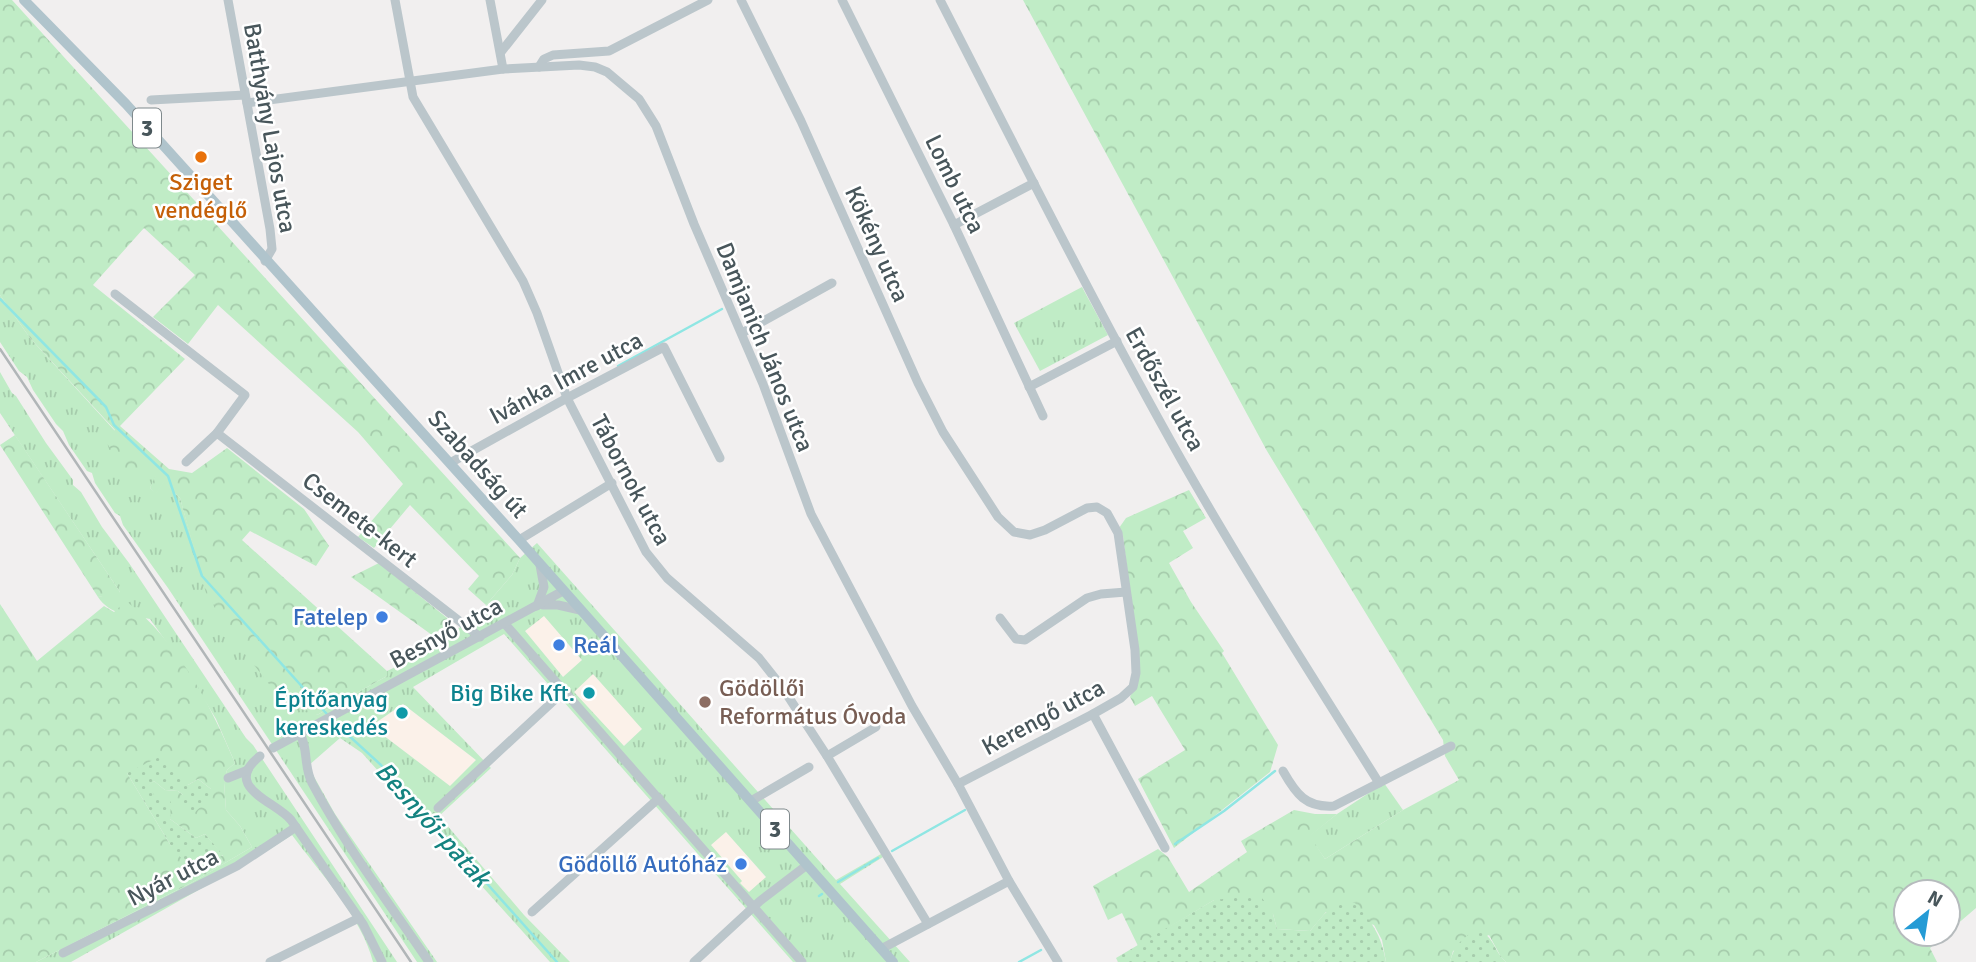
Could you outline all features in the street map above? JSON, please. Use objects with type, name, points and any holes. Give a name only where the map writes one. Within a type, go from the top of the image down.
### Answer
[{"type":"main road","name":"Szabadság út","points":[[24,0],[126,104],[519,540],[893,962]]},
{"type":"street","name":"Batthyány Lajos utca","points":[[228,0],[271,240],[272,249],[265,261]]},
{"type":"street","name":"Tábornok utca","points":[[395,0],[413,97],[527,289],[567,398],[646,552],[656,567],[759,658],[782,687],[827,756],[928,924]]},
{"type":"street","points":[[490,0],[503,69]]},
{"type":"street","points":[[501,52],[541,0]]},
{"type":"street","points":[[539,67],[544,59],[553,55],[609,51],[708,0]]},
{"type":"street","name":"Kökény utca","points":[[741,0],[801,121],[918,383],[943,432],[986,498]]},
{"type":"street","name":"Lomb utca","points":[[842,0],[954,225],[1043,416]]},
{"type":"street","name":"Erdőszél utca","points":[[940,0],[1117,341],[1201,493],[1379,783]]},
{"type":"street","name":"Damjanich János utca","points":[[151,100],[246,99],[503,69],[587,65],[600,69],[623,85],[647,109],[656,126],[694,224],[742,333],[811,514],[912,706],[958,784],[1009,881],[1058,962]]},
{"type":"street","points":[[954,225],[1034,183]]},
{"type":"street","points":[[742,333],[832,283]]},
{"type":"street","points":[[115,294],[245,395],[217,433],[186,461]]},
{"type":"street","points":[[1029,387],[1117,341]]},
{"type":"street","name":"Ivánka Imre utca","points":[[450,463],[664,347],[720,458]]},
{"type":"street","name":"Csemete-kert","points":[[217,433],[480,637]]},
{"type":"street","points":[[519,540],[612,484]]},
{"type":"street","name":"Kerengő utca","points":[[958,784],[1093,714],[1127,694],[1135,682],[1135,650],[1118,533],[1104,510],[1097,507],[1087,508],[1039,533],[1022,535],[1003,523],[986,498]]},
{"type":"street","points":[[540,565],[544,587],[537,606],[558,605],[580,610]]},
{"type":"street","name":"Besnyő utca","points":[[273,748],[563,591]]},
{"type":"street","points":[[1000,618],[1016,639],[1025,640],[1087,598],[1097,594],[1126,592]]},
{"type":"street","points":[[505,624],[802,962]]},
{"type":"street","points":[[438,808],[563,692]]},
{"type":"street","points":[[1093,714],[1165,848]]},
{"type":"street","points":[[827,756],[876,727]]},
{"type":"street","points":[[299,733],[306,744],[304,762],[307,774],[323,803],[429,962]]},
{"type":"street","points":[[1283,771],[1298,795],[1310,803],[1322,806],[1339,805],[1451,746]]},
{"type":"street","points":[[228,778],[248,770],[260,756]]},
{"type":"street","points":[[751,801],[808,767]]},
{"type":"street","points":[[248,770],[247,779],[251,790],[282,810],[296,827],[359,918],[382,962]]},
{"type":"street","points":[[531,912],[659,798]]},
{"type":"street","name":"Nyár utca","points":[[63,953],[237,866],[296,827]]},
{"type":"street","points":[[694,962],[760,901],[807,865]]},
{"type":"street","points":[[881,948],[1009,881]]},
{"type":"street","points":[[270,962],[359,918]]},
{"type":"shaded area","name":"Reál","points":[[544,615],[582,661],[563,677],[525,631]]},
{"type":"shaded area","points":[[593,674],[643,729],[623,746],[573,691]]},
{"type":"shaded area","points":[[403,704],[476,760],[450,786],[371,726]]},
{"type":"shaded area","name":"Gödöllő Autóház","points":[[726,831],[766,878],[748,893],[710,845]]},
{"type":"green space","points":[[0,0],[12,0],[520,558],[512,575],[486,605],[468,589],[479,576],[410,505],[374,548],[358,537],[403,484],[358,432],[218,305],[188,344],[153,317],[195,275],[144,228],[93,285],[185,359],[120,426],[169,469],[192,473],[227,448],[304,509],[329,546],[316,566],[250,531],[242,540],[387,671],[387,676],[317,715],[280,698],[246,655],[206,593],[180,498],[164,482],[156,494],[150,488],[157,472],[149,465],[140,482],[128,483],[105,439],[115,430],[30,338],[0,295]]},
{"type":"green space","points":[[1023,0],[1976,0],[1976,908],[1962,920],[1962,878],[1892,878],[1892,948],[1930,948],[1937,962],[1506,962],[1489,935],[1453,951],[1450,962],[1386,962],[1382,940],[1374,925],[1326,912],[1310,931],[1277,929],[1273,914],[1214,900],[1138,946],[1122,913],[1108,920],[1093,886],[1158,849],[1168,857],[1189,892],[1247,852],[1241,841],[1294,810],[1337,814],[1310,836],[1325,859],[1403,810],[1459,780],[1445,756],[1443,740],[1267,451]]},
{"type":"green space","points":[[1082,287],[1108,335],[1040,371],[1014,323]]},
{"type":"green space","points":[[0,295],[30,338],[115,431],[158,472],[150,488],[156,493],[164,481],[180,498],[207,593],[317,715],[387,676],[387,671],[416,657],[459,628],[486,605],[512,575],[520,558],[537,543],[836,880],[881,854],[883,857],[840,884],[910,962],[793,962],[504,634],[413,687],[491,768],[439,816],[524,915],[570,962],[550,962],[362,753],[340,738],[308,766],[335,814],[437,962],[417,962],[168,588],[123,525],[120,516],[115,513],[95,483],[92,473],[87,471],[27,377],[19,371],[0,342]],"holes":[[[544,616],[582,660],[563,677],[525,631]],[[593,674],[642,729],[624,746],[574,692]],[[403,704],[476,760],[450,786],[371,726]],[[726,832],[766,877],[749,892],[711,845]]]},
{"type":"green space","points":[[0,372],[73,480],[73,485],[81,492],[102,527],[253,745],[397,962],[373,962],[360,928],[350,912],[292,835],[71,962],[36,962],[191,883],[252,847],[240,826],[226,810],[224,782],[227,770],[235,763],[216,719],[185,668],[150,619],[114,611],[98,597],[120,592],[0,413]]},
{"type":"green space","points":[[15,435],[120,592],[111,601],[104,596],[98,597],[0,445]]},
{"type":"green space","points":[[1189,490],[1206,518],[1183,531],[1193,548],[1169,563],[1278,745],[1270,772],[1174,848],[1138,779],[1185,750],[1152,696],[1135,706],[1130,697],[1140,673],[1123,536],[1119,528],[1126,518]]},
{"type":"green space","points":[[379,563],[452,622],[432,635],[351,577]]},
{"type":"green space","points":[[126,601],[161,635],[191,675],[215,718],[235,763],[227,770],[224,782],[226,810],[240,826],[252,847],[191,883],[36,962],[0,962],[0,604],[37,661],[104,606],[114,612]],"holes":[[[127,773],[188,785],[198,779],[211,789],[183,795],[178,791],[165,790],[154,781],[147,786],[170,819],[196,838],[205,834],[223,856],[171,846]]]},
{"type":"green space","points":[[163,755],[188,785],[198,779],[211,789],[219,789],[194,813],[179,803],[183,795],[178,791],[165,790],[154,781],[148,786],[154,795],[161,795],[171,802],[170,819],[196,838],[205,834],[223,855],[194,873],[171,846],[127,773]]},
{"type":"green space","points":[[1384,783],[1403,810],[1325,859],[1309,836]]},
{"type":"green space","points":[[1260,895],[1273,914],[1277,929],[1310,931],[1334,907],[1355,903],[1375,930],[1386,962],[1118,962],[1116,958],[1214,900]]},
{"type":"green space","points":[[1478,929],[1488,937],[1506,962],[1450,962],[1460,942]]},
{"type":"waterway","name":"Besnyői-patak","points":[[0,299],[106,407],[114,425],[168,476],[202,576],[335,723],[381,765],[557,962]]},
{"type":"waterway","points":[[618,366],[722,309]]},
{"type":"waterway","points":[[1175,844],[1224,811],[1275,771]]},
{"type":"waterway","points":[[892,851],[965,810]]},
{"type":"waterway","points":[[838,882],[878,858]]},
{"type":"waterway","points":[[1019,962],[1041,950]]},
{"type":"railway","points":[[0,349],[411,962]]},
{"type":"place","name":"Sziget vendéglő","points":[[201,157]]},
{"type":"place","name":"Fatelep","points":[[382,617]]},
{"type":"place","name":"Reál","points":[[559,645]]},
{"type":"place","name":"Big Bike Kft.","points":[[589,693]]},
{"type":"place","name":"Gödöllői Református Óvoda","points":[[705,702]]},
{"type":"place","name":"Építőanyag kereskedés","points":[[402,713]]},
{"type":"place","name":"Gödöllő Autóház","points":[[741,864]]}]
